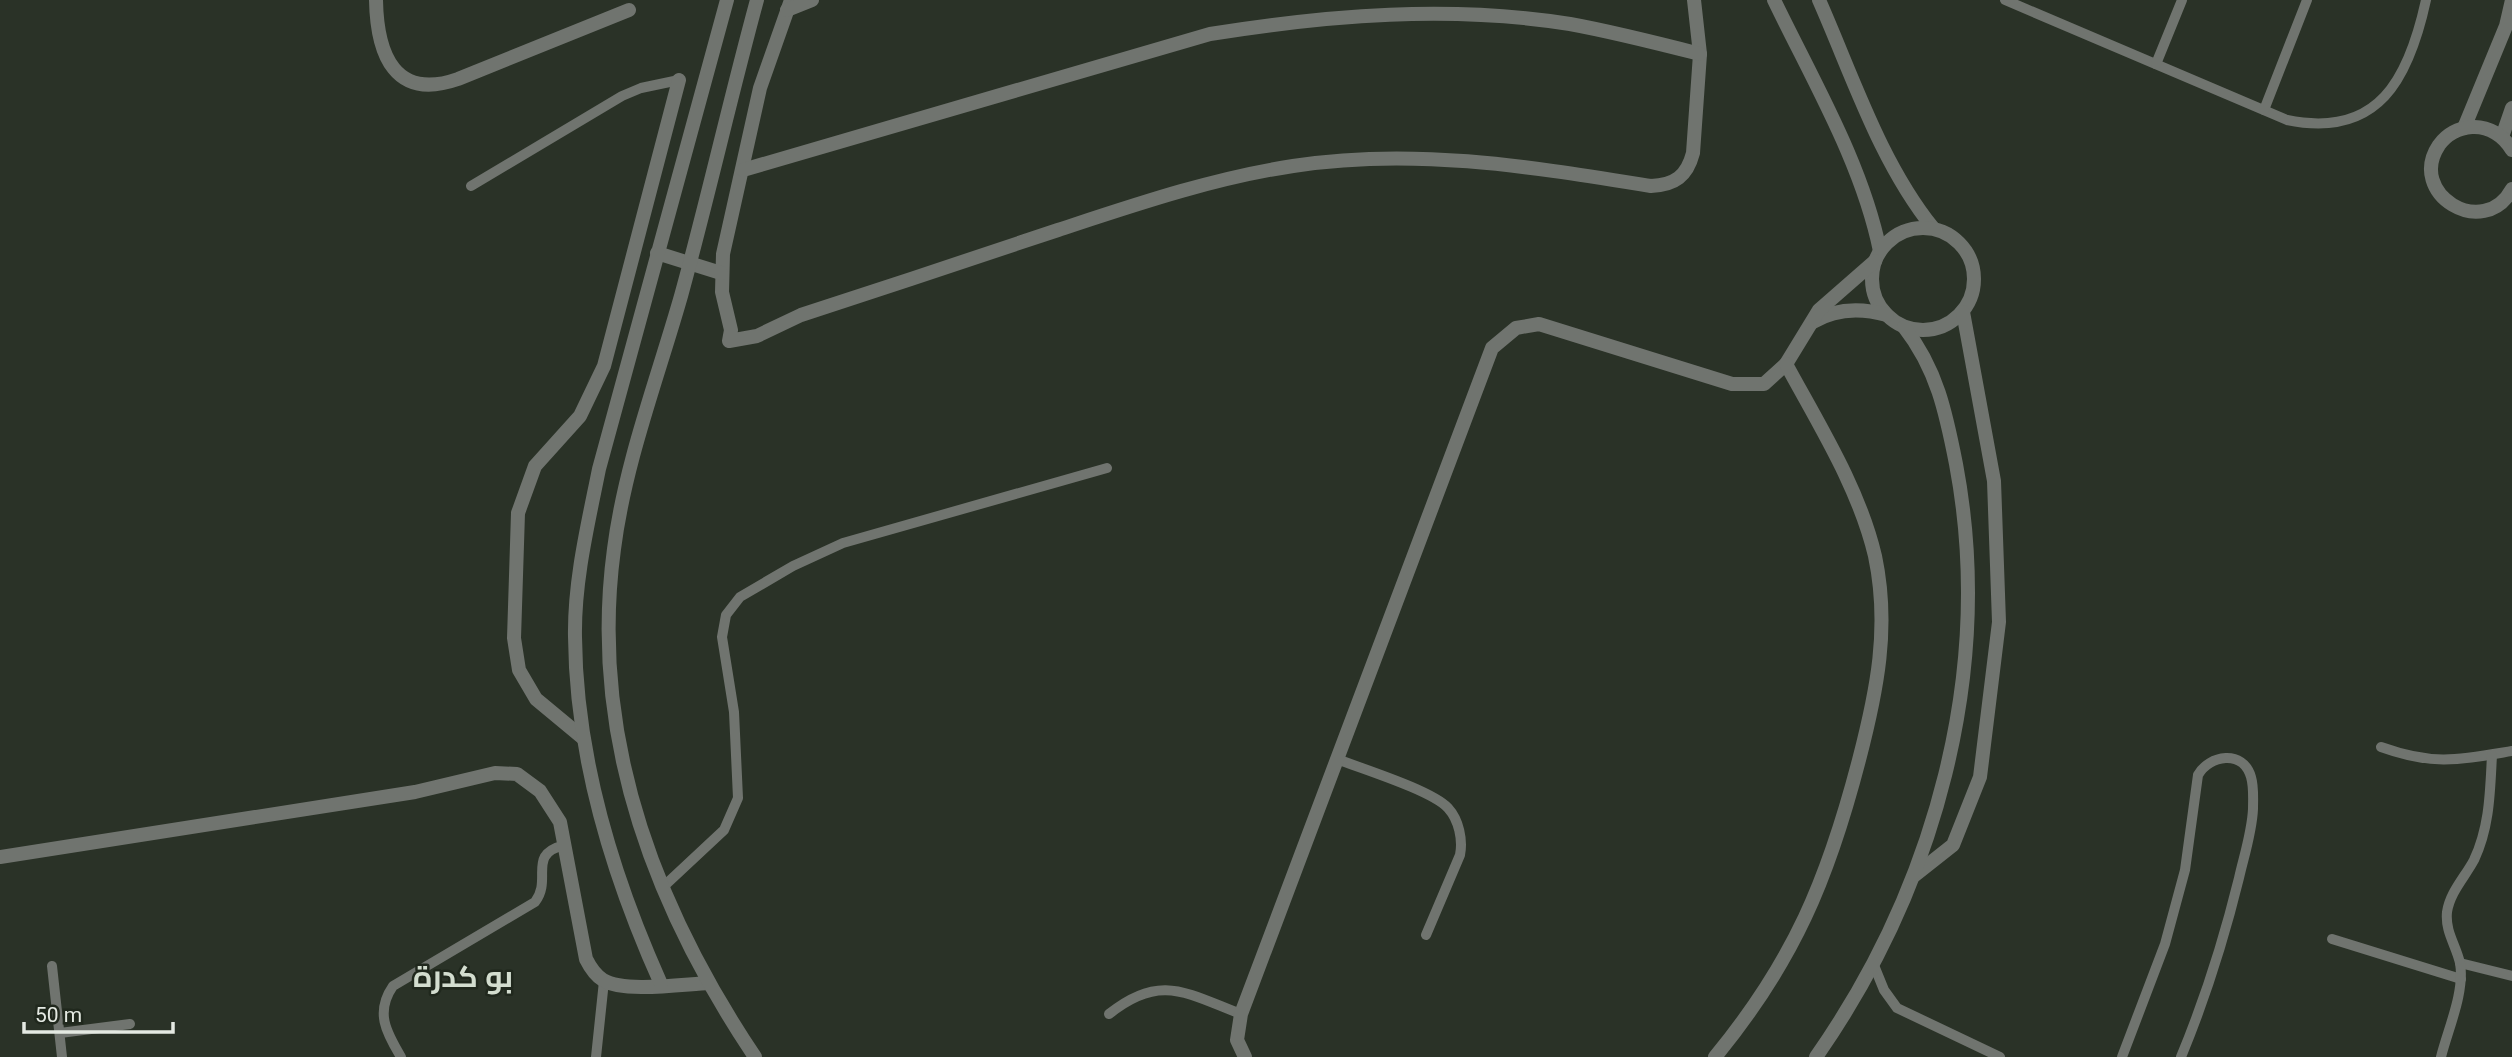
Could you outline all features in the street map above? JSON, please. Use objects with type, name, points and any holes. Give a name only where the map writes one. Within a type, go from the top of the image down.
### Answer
[{"type":"street","points":[[376,0],[380,39],[389,64],[403,78],[434,86],[458,79],[629,10]]},
{"type":"street","points":[[661,985],[622,889],[606,840],[583,737],[575,636],[587,524],[609,429],[727,0]]},
{"type":"street","points":[[755,1057],[709,983],[663,887],[629,791],[615,737],[610,702],[610,589],[621,507],[690,265],[757,0]]},
{"type":"street","points":[[812,0],[789,5],[760,88],[721,273],[731,330],[729,341],[757,336],[794,318],[1121,209],[1292,166],[1377,159],[1452,159],[1521,165],[1651,187],[1666,186],[1679,179],[1689,168],[1693,153],[1700,54],[1694,0]]},
{"type":"street","points":[[1774,0],[1854,168],[1874,223],[1877,256],[1874,292],[1887,315]]},
{"type":"street","points":[[1819,0],[1886,155],[1907,193],[1933,228],[1961,243],[1973,265],[1974,289],[1963,312],[1942,327],[1917,330],[1904,327]]},
{"type":"street","points":[[2464,128],[2506,26],[2512,0]]},
{"type":"street","points":[[743,170],[1210,34],[1282,22],[1373,15],[1501,16],[1571,24],[1700,54]]},
{"type":"street","points":[[583,737],[536,699],[519,670],[514,638],[518,513],[535,466],[580,416],[604,366],[679,80]]},
{"type":"street","points":[[2502,137],[2512,107]]},
{"type":"street","points":[[2512,150],[2502,137],[2478,127],[2464,128],[2452,133],[2434,153],[2432,179],[2437,192],[2456,209],[2480,212],[2503,201],[2512,190]]},
{"type":"street","points":[[1245,1057],[1237,1041],[1241,1014],[1487,358],[1498,340],[1527,324],[1551,326],[1732,384],[1764,384],[1786,365],[1806,327],[1819,310],[1903,232],[1933,228]]},
{"type":"street","points":[[657,253],[721,273]]},
{"type":"street","points":[[1806,327],[1836,312],[1875,312],[1887,315],[1904,327],[1922,351],[1942,395],[1962,493],[1967,557],[1967,622],[1962,686],[1952,750],[1915,875],[1859,991],[1816,1057]]},
{"type":"street","points":[[1915,875],[1953,845],[1979,777],[1999,622],[1994,481],[1963,312]]},
{"type":"street","points":[[1715,1057],[1769,984],[1817,894],[1844,822],[1880,668],[1882,611],[1874,553],[1848,484],[1786,365]]},
{"type":"street","points":[[0,858],[415,792],[495,773],[517,774],[540,791],[560,822],[586,959],[592,971],[604,981],[621,986],[709,983]]},
{"type":"lane","points":[[2005,0],[2264,110],[2311,125],[2334,124],[2357,117],[2378,106],[2396,84],[2412,53],[2426,0]]},
{"type":"lane","points":[[2035,13],[2039,0]]},
{"type":"lane","points":[[2156,64],[2182,0]]},
{"type":"lane","points":[[2264,110],[2307,0]]},
{"type":"lane","points":[[471,186],[622,96],[641,88],[679,80]]},
{"type":"lane","points":[[663,887],[724,830],[738,798],[734,712],[722,637],[726,615],[740,597],[793,566],[843,543],[1107,468]]},
{"type":"lane","points":[[2381,747],[2423,759],[2444,761],[2512,751]]},
{"type":"lane","points":[[2441,1057],[2461,979],[2460,963],[2449,936],[2448,911],[2451,897],[2473,860],[2487,824],[2492,755]]},
{"type":"lane","points":[[2122,1057],[2165,944],[2185,870],[2198,775],[2205,764],[2216,758],[2230,757],[2242,764],[2250,775],[2253,812],[2219,953],[2181,1057]]},
{"type":"lane","points":[[1337,758],[1431,797],[1447,806],[1455,818],[1461,841],[1460,855],[1426,935]]},
{"type":"lane","points":[[401,1057],[389,1037],[382,1016],[387,995],[393,986],[535,902],[542,888],[541,864],[544,857],[549,850],[565,845]]},
{"type":"lane","points":[[2332,939],[2461,979]]},
{"type":"lane","points":[[1873,963],[1884,990],[1897,1008],[2000,1057]]},
{"type":"lane","points":[[2460,963],[2512,976]]},
{"type":"lane","points":[[52,966],[62,1057]]},
{"type":"lane","points":[[596,1057],[604,981]]},
{"type":"lane","points":[[1109,1014],[1130,997],[1164,990],[1187,993],[1241,1014]]},
{"type":"lane","points":[[60,1033],[130,1024]]},
{"type":"district","name":"بو كدرة","points":[[463,976]]}]
